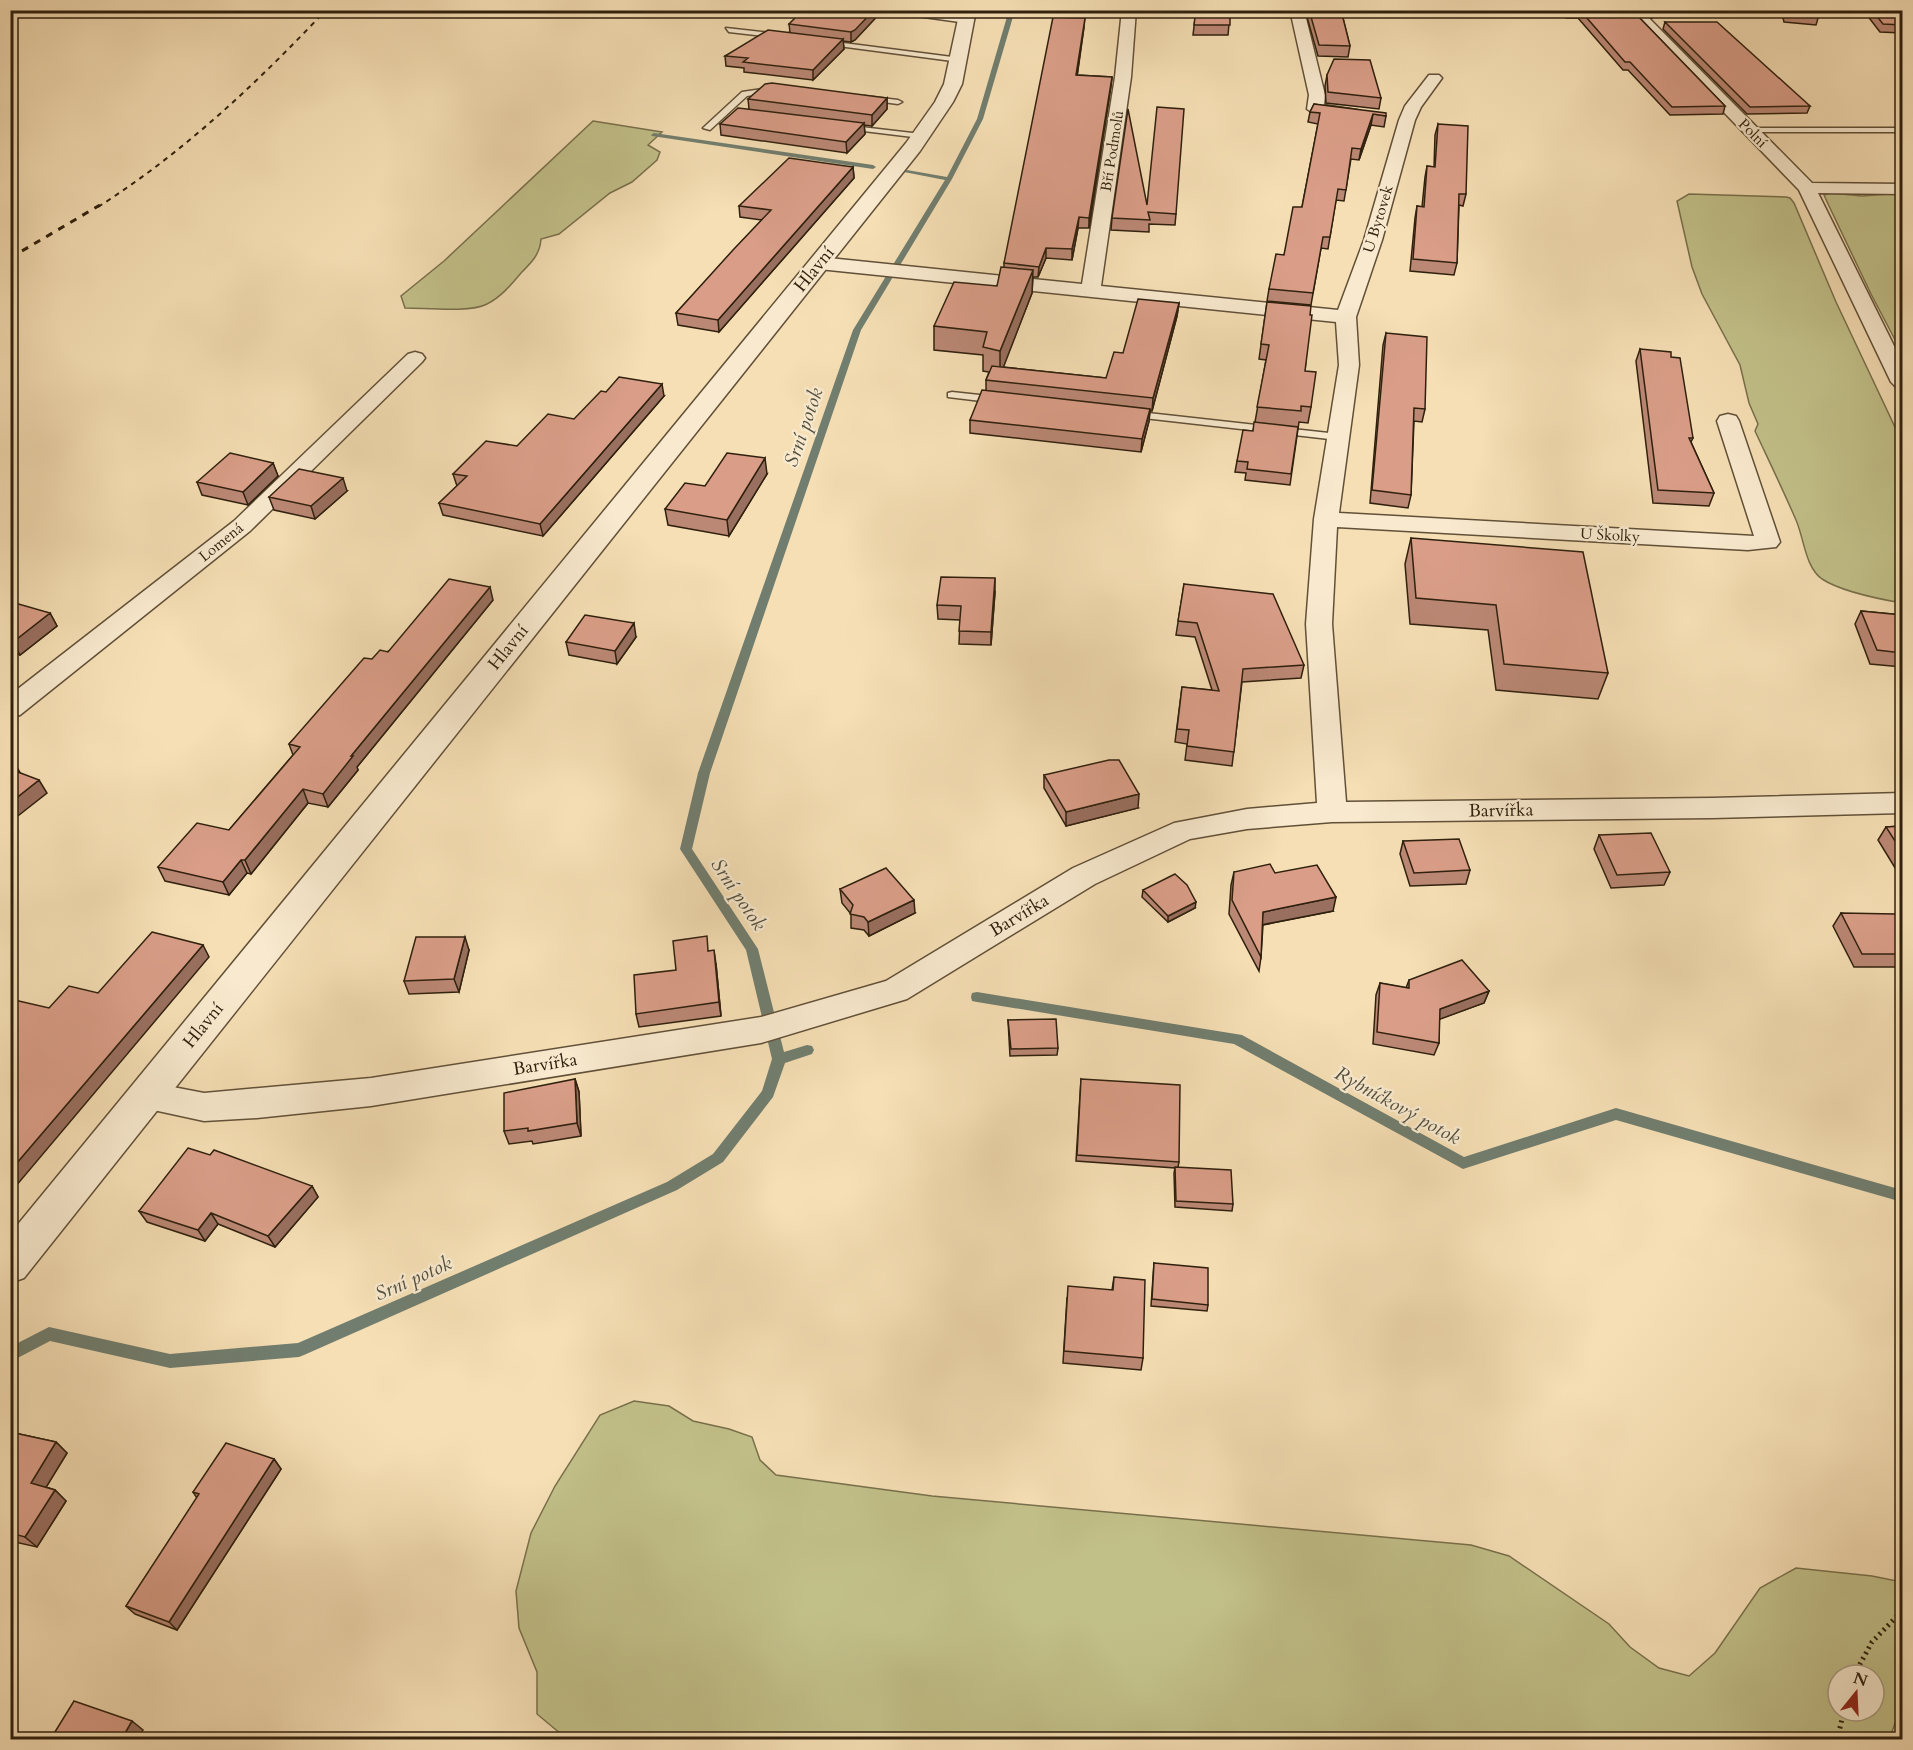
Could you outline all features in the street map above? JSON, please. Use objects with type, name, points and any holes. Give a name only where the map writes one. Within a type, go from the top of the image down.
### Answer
[{"type":"street","points":[[902,10],[967,15]]},
{"type":"street","name":"Bří Podmolů","points":[[1091,290],[1123,76],[1129,10]]},
{"type":"street","points":[[1297,10],[1317,95],[1315,109],[1371,116]]},
{"type":"street","name":"Polní","points":[[1632,10],[1807,188],[1902,382]]},
{"type":"street","name":"Hlavní","points":[[10,1265],[921,136],[950,92],[960,60],[967,15]]},
{"type":"street","name":"U Bytovek","points":[[1346,317],[1373,240],[1407,120],[1413,106],[1434,78]]},
{"type":"street","points":[[1389,118],[1407,120]]},
{"type":"street","points":[[1807,188],[1902,189]]},
{"type":"street","points":[[819,262],[1346,317],[1349,366],[1326,519],[1319,624],[1332,812]]},
{"type":"street","name":"Lomená","points":[[10,709],[242,526],[415,358]]},
{"type":"street","name":"U Školky","points":[[1326,519],[1748,543],[1768,542],[1728,421]]},
{"type":"street","name":"Barvířka","points":[[147,1096],[204,1107],[280,1102],[371,1092],[761,1030],[896,990],[1084,876],[1184,830],[1247,819],[1332,812],[1712,808],[1902,803]]},
{"type":"lane","points":[[729,30],[788,37]]},
{"type":"lane","points":[[811,40],[960,60]]},
{"type":"lane","points":[[707,128],[745,94],[786,87]]},
{"type":"lane","points":[[853,96],[898,102]]},
{"type":"lane","points":[[725,112],[737,113]]},
{"type":"lane","points":[[840,126],[921,136]]},
{"type":"lane","points":[[1750,130],[1902,130]]},
{"type":"lane","points":[[952,395],[1011,402]]},
{"type":"lane","points":[[1116,413],[1338,437]]},
{"type":"path","points":[[1861,1663],[1872,1642],[1902,1611]]},
{"type":"path","points":[[1837,1740],[1841,1723]]},
{"type":"shaded area","points":[[593,121],[662,132],[648,145],[660,152],[657,160],[632,182],[610,193],[559,234],[541,239],[539,249],[532,261],[505,290],[487,304],[470,308],[405,308],[401,296],[444,261]]},
{"type":"shaded area","points":[[1830,193],[1862,196],[1902,193],[1902,353],[1824,195]]},
{"type":"shaded area","points":[[1689,194],[1786,197],[1794,203],[1836,302],[1902,442],[1902,603],[1830,584],[1816,574],[1812,567],[1799,527],[1755,431],[1758,424],[1749,403],[1740,365],[1702,294],[1692,267],[1677,201]]},
{"type":"shaded area","points":[[634,1401],[669,1406],[693,1421],[752,1437],[760,1460],[776,1475],[932,1496],[1471,1545],[1509,1556],[1609,1624],[1630,1647],[1659,1668],[1689,1676],[1715,1653],[1760,1588],[1796,1568],[1872,1576],[1902,1582],[1902,1704],[1889,1740],[567,1739],[537,1714],[537,1672],[519,1628],[516,1591],[531,1533],[555,1486],[600,1415]]},
{"type":"building","points":[[803,10],[874,10],[851,32],[789,24]]},
{"type":"building","points":[[1196,10],[1230,10],[1230,25],[1194,25]]},
{"type":"building","points":[[1309,10],[1341,10],[1350,46],[1319,45]]},
{"type":"building","points":[[1580,10],[1632,10],[1725,106],[1672,107],[1630,62],[1625,62]]},
{"type":"building","points":[[1787,10],[1818,10],[1819,15],[1787,12]]},
{"type":"building","points":[[1872,10],[1902,12],[1902,25],[1883,24]]},
{"type":"building","points":[[1053,17],[1085,18],[1076,75],[1112,77],[1089,218],[1079,217],[1072,249],[1046,248],[1039,267],[1004,263]]},
{"type":"building","points":[[1665,22],[1717,22],[1810,106],[1750,107]]},
{"type":"building","points":[[768,30],[843,39],[813,70],[743,62],[748,58],[725,56]]},
{"type":"building","points":[[1334,59],[1370,60],[1381,98],[1328,92],[1327,75]]},
{"type":"building","points":[[765,84],[887,98],[872,115],[748,99]]},
{"type":"building","points":[[1314,104],[1386,113],[1386,116],[1373,114],[1361,149],[1352,148],[1346,190],[1338,189],[1330,237],[1323,237],[1313,293],[1269,289],[1276,254],[1284,255],[1293,207],[1302,207],[1320,113],[1310,112]]},
{"type":"building","points":[[1157,107],[1184,109],[1176,214],[1148,212],[1150,220],[1112,218],[1128,109],[1147,205]]},
{"type":"building","points":[[738,108],[864,123],[846,142],[720,124]]},
{"type":"building","points":[[1438,124],[1468,126],[1466,194],[1459,194],[1457,263],[1413,259],[1417,206],[1424,207],[1427,166],[1435,167]]},
{"type":"building","points":[[789,158],[853,167],[718,320],[676,313],[771,210],[739,206]]},
{"type":"building","points":[[1001,267],[1033,270],[1000,351],[983,347],[987,332],[934,326],[954,282],[997,286]]},
{"type":"building","points":[[1138,299],[1179,303],[1153,398],[986,380],[992,366],[1106,378],[1114,352],[1123,353]]},
{"type":"building","points":[[1267,302],[1311,306],[1310,315],[1312,315],[1305,371],[1316,372],[1311,407],[1301,406],[1301,411],[1257,407],[1269,345],[1261,344]]},
{"type":"building","points":[[1386,333],[1427,337],[1425,409],[1414,408],[1411,495],[1372,490]]},
{"type":"building","points":[[1640,349],[1671,352],[1671,357],[1680,358],[1693,438],[1689,438],[1714,493],[1658,490]]},
{"type":"building","points":[[619,377],[662,384],[540,524],[439,503],[467,476],[453,474],[486,441],[517,446],[548,414],[574,419],[601,391],[606,392]]},
{"type":"building","points":[[982,390],[1150,409],[1142,439],[970,420]]},
{"type":"building","points":[[1254,422],[1298,427],[1291,474],[1247,469],[1248,462],[1237,461],[1243,430],[1253,431]]},
{"type":"building","points":[[230,453],[273,463],[243,492],[197,482]]},
{"type":"building","points":[[727,453],[765,458],[727,520],[665,509],[685,483],[705,486]]},
{"type":"building","points":[[299,469],[343,478],[311,506],[269,497]]},
{"type":"building","points":[[1411,538],[1583,552],[1608,673],[1504,664],[1496,605],[1416,598]]},
{"type":"building","points":[[941,577],[995,578],[991,632],[959,631],[961,606],[937,605]]},
{"type":"building","points":[[449,579],[490,587],[351,756],[353,756],[323,794],[303,789],[245,860],[241,860],[223,882],[158,867],[197,823],[229,830],[300,747],[289,744],[364,658],[372,659],[380,650],[388,652]]},
{"type":"building","points":[[1184,584],[1273,594],[1304,665],[1243,669],[1234,752],[1187,746],[1189,730],[1177,729],[1182,687],[1219,691],[1197,623],[1178,621]]},
{"type":"building","points":[[15,603],[50,613],[13,642],[10,641],[10,607]]},
{"type":"building","points":[[1861,611],[1902,615],[1902,653],[1877,650]]},
{"type":"building","points":[[585,615],[634,623],[615,651],[566,642]]},
{"type":"building","points":[[1109,760],[1119,760],[1139,794],[1066,812],[1044,775]]},
{"type":"building","points":[[10,769],[39,780],[10,803]]},
{"type":"building","points":[[1902,826],[1902,852],[1886,827]]},
{"type":"building","points":[[1651,833],[1670,872],[1617,875],[1599,835]]},
{"type":"building","points":[[1459,839],[1470,870],[1414,873],[1403,841]]},
{"type":"building","points":[[1270,864],[1275,873],[1317,865],[1336,897],[1263,912],[1261,957],[1232,900],[1234,872]]},
{"type":"building","points":[[886,868],[914,900],[868,922],[864,917],[850,914],[853,905],[840,889]]},
{"type":"building","points":[[1175,874],[1187,885],[1196,902],[1168,916],[1143,890]]},
{"type":"building","points":[[1841,913],[1895,914],[1902,927],[1902,954],[1862,954]]},
{"type":"building","points":[[152,932],[203,945],[10,1171],[10,999],[49,1008],[69,986],[98,993]]},
{"type":"building","points":[[707,936],[708,951],[714,950],[719,1002],[636,1014],[634,975],[676,970],[673,941]]},
{"type":"building","points":[[416,937],[465,937],[454,979],[404,981]]},
{"type":"building","points":[[1462,960],[1489,991],[1440,1009],[1439,1043],[1377,1032],[1380,983],[1409,988],[1409,980]]},
{"type":"building","points":[[1056,1019],[1058,1048],[1011,1049],[1008,1020]]},
{"type":"building","points":[[575,1079],[577,1123],[528,1131],[528,1128],[504,1131],[504,1093]]},
{"type":"building","points":[[1081,1079],[1180,1085],[1179,1162],[1077,1155]]},
{"type":"building","points":[[188,1148],[210,1155],[214,1150],[312,1186],[268,1236],[211,1213],[198,1230],[139,1211]]},
{"type":"building","points":[[1175,1167],[1231,1170],[1233,1204],[1176,1201]]},
{"type":"building","points":[[1154,1263],[1208,1268],[1208,1305],[1152,1299]]},
{"type":"building","points":[[1114,1277],[1145,1280],[1143,1358],[1064,1351],[1068,1286],[1113,1290]]},
{"type":"building","points":[[10,1432],[56,1442],[31,1483],[55,1490],[25,1537],[10,1533]]},
{"type":"building","points":[[226,1443],[274,1459],[169,1622],[126,1606],[199,1494],[193,1492]]},
{"type":"building","points":[[74,1701],[132,1721],[121,1740],[50,1740]]},
{"type":"waterway","name":"Srní potok","points":[[949,179],[980,119],[1012,10]]},
{"type":"waterway","points":[[654,135],[873,167]]},
{"type":"waterway","points":[[907,172],[949,179]]},
{"type":"waterway","name":"Srní potok","points":[[779,1059],[752,949],[686,849],[704,773],[857,330],[949,179]]},
{"type":"waterway","name":"Rybníčkový potok","points":[[977,997],[1237,1039],[1463,1163],[1616,1114],[1902,1196]]},
{"type":"waterway","name":"Rybníčkový potok","points":[[779,1059],[807,1050]]},
{"type":"waterway","name":"Srní potok","points":[[10,1355],[49,1334],[170,1361],[299,1350],[672,1186],[718,1158],[768,1093],[779,1059]]},
{"type":"railway","points":[[98,207],[130,186],[218,116],[326,10]]},
{"type":"railway","points":[[10,258],[100,205]]}]
